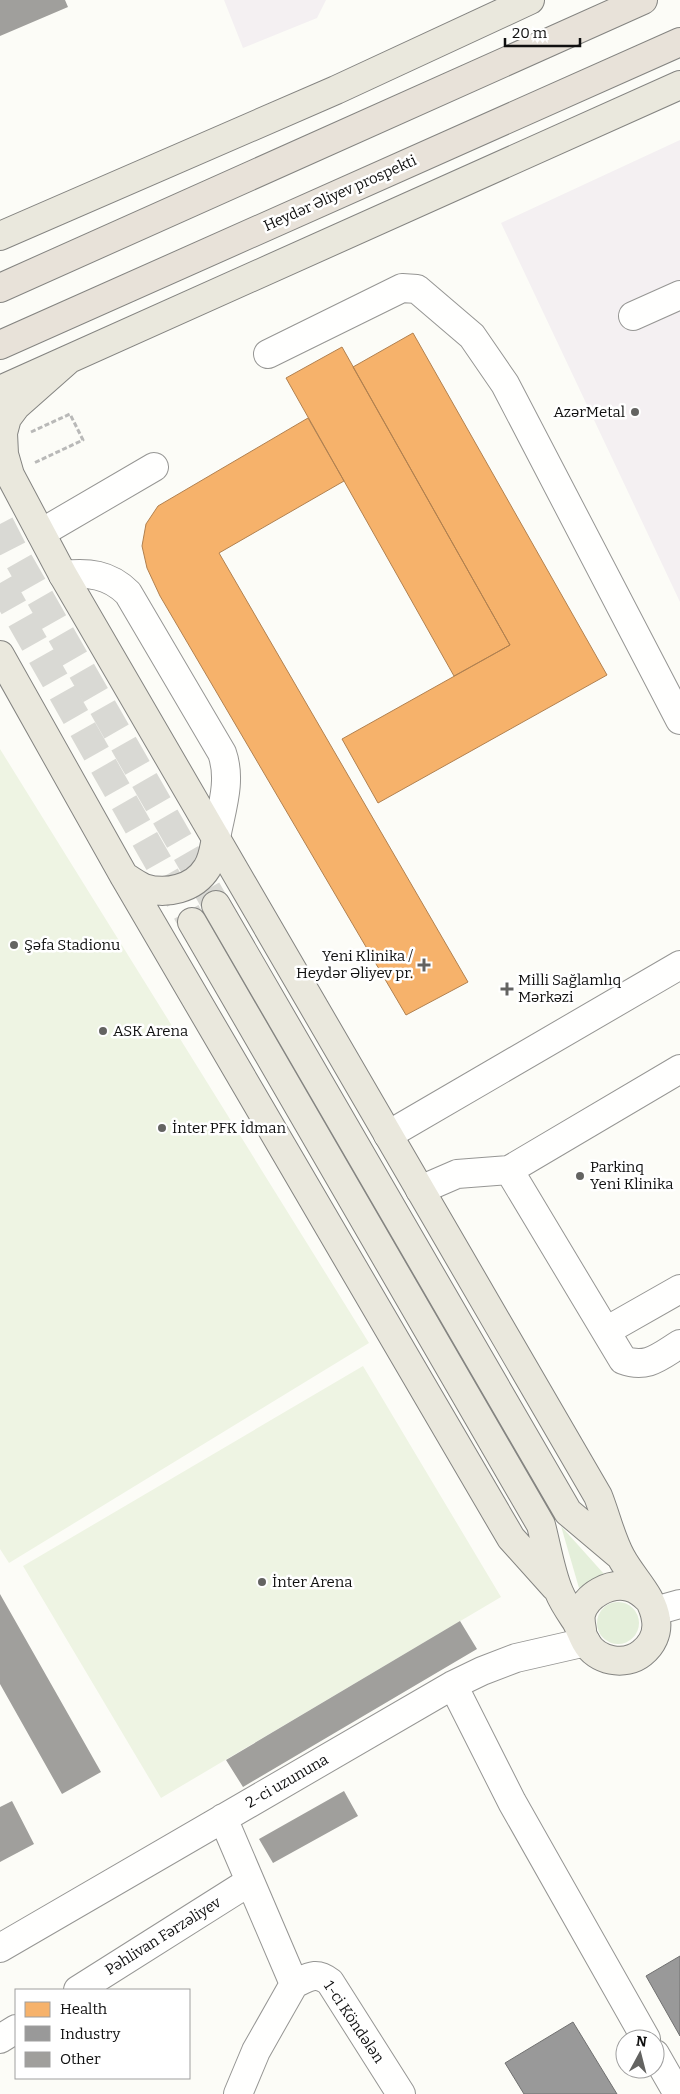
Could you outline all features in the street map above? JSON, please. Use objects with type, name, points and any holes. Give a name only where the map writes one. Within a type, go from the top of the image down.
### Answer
[{"type":"highway","points":[[0,288],[642,0]]},
{"type":"highway","name":"Heydər Əliyev prospekti","points":[[0,345],[680,42]]},
{"type":"main road","points":[[0,236],[336,90],[530,0]]},
{"type":"main road","points":[[0,390],[680,85]]},
{"type":"main road","points":[[68,360],[16,406],[7,418],[3,433],[5,472],[598,1496],[620,1556]]},
{"type":"main road","points":[[0,655],[124,876],[511,1538],[558,1591],[594,1652],[604,1658],[617,1662],[629,1660],[640,1655],[650,1646],[661,1605]]},
{"type":"main road","points":[[124,876],[143,888],[159,892],[177,890],[192,883],[206,869],[212,856],[216,838]]},
{"type":"main road","points":[[216,905],[568,1512],[620,1556],[661,1605]]},
{"type":"main road","points":[[192,922],[542,1525],[558,1591]]},
{"type":"main road","points":[[584,1636],[581,1615],[593,1596],[603,1589],[615,1586],[628,1587],[639,1591],[661,1605]]},
{"type":"street","points":[[268,354],[402,288],[417,290],[472,336],[506,384],[680,720]]},
{"type":"street","points":[[633,316],[680,295]]},
{"type":"street","points":[[41,533],[154,467]]},
{"type":"street","points":[[63,575],[86,573],[103,576],[120,585],[128,593],[222,753],[225,764],[226,784],[216,838]]},
{"type":"street","points":[[388,1135],[680,965]]},
{"type":"street","points":[[420,1190],[456,1174],[510,1170],[680,1069]]},
{"type":"street","points":[[510,1170],[623,1360],[636,1365],[653,1360],[680,1344]]},
{"type":"street","points":[[606,1331],[680,1289]]},
{"type":"street","name":"2-ci uzununa","points":[[0,1948],[453,1685],[516,1658],[584,1636]]},
{"type":"street","points":[[453,1685],[512,1802],[640,2029]]},
{"type":"street","points":[[223,1818],[248,1882],[294,1984],[256,2051],[238,2094]]},
{"type":"street","name":"Pəhlivan Fərzəliyev","points":[[80,1989],[248,1882]]},
{"type":"street","name":"1-ci Köndələn","points":[[294,1984],[313,1976],[322,1976],[330,1982],[401,2094]]},
{"type":"street","points":[[0,2040],[15,2030]]},
{"type":"street","points":[[665,2071],[678,2094]]},
{"type":"path","points":[[5,472],[83,440],[70,414],[26,435]]},
{"type":"shaded area","points":[[224,0],[326,0],[317,18],[243,48]]},
{"type":"shaded area","name":"AzərMetal","points":[[680,140],[680,602],[501,223]]},
{"type":"green space","points":[[0,749],[369,1343],[9,1563],[0,1549]]},
{"type":"green space","name":"İnter Arena","points":[[363,1366],[501,1597],[161,1798],[23,1566]]},
{"type":"green space","points":[[561,1526],[604,1574],[579,1588]]},
{"type":"green space","points":[[622,1602],[630,1605],[636,1611],[639,1623],[636,1635],[630,1641],[614,1644],[606,1641],[600,1635],[597,1619],[600,1611],[606,1605]]},
{"type":"building: Health","points":[[413,333],[607,675],[378,803],[342,739],[510,645],[353,367]]},
{"type":"building: Health","points":[[342,347],[510,645],[454,676],[286,378]]},
{"type":"building: Health","points":[[308,418],[344,481],[219,553],[468,982],[406,1015],[160,596],[147,568],[142,546],[146,524],[158,506]]},
{"type":"building: Industry","points":[[680,1956],[680,2036],[646,1976]]},
{"type":"building: Industry","points":[[573,2022],[617,2094],[524,2094],[505,2063]]},
{"type":"building: Other","points":[[0,0],[65,0],[68,7],[0,36]]},
{"type":"building: Other","points":[[0,1594],[101,1772],[62,1794],[0,1684]]},
{"type":"building: Other","points":[[460,1621],[477,1649],[243,1787],[226,1760]]},
{"type":"building: Other","points":[[344,1791],[358,1816],[273,1863],[259,1839]]},
{"type":"building: Other","points":[[12,1801],[34,1844],[0,1862],[0,1807]]},
{"type":"tunnel","points":[[0,524],[19,561],[216,905]]},
{"type":"tunnel","points":[[0,583],[192,922]]},
{"type":"place","name":"AzərMetal","points":[[635,412]]},
{"type":"place","name":"Şəfa Stadionu","points":[[14,945]]},
{"type":"place","name":"Yeni Klinika / Heydər Əliyev pr.","points":[[424,965]]},
{"type":"place","name":"Milli Sağlamlıq Mərkəzi","points":[[507,989]]},
{"type":"place","name":"ASK Arena","points":[[103,1031]]},
{"type":"place","name":"İnter PFK İdman","points":[[162,1128]]},
{"type":"place","name":"Parkinq Yeni Klinika","points":[[580,1176]]},
{"type":"place","name":"İnter Arena","points":[[262,1582]]}]
